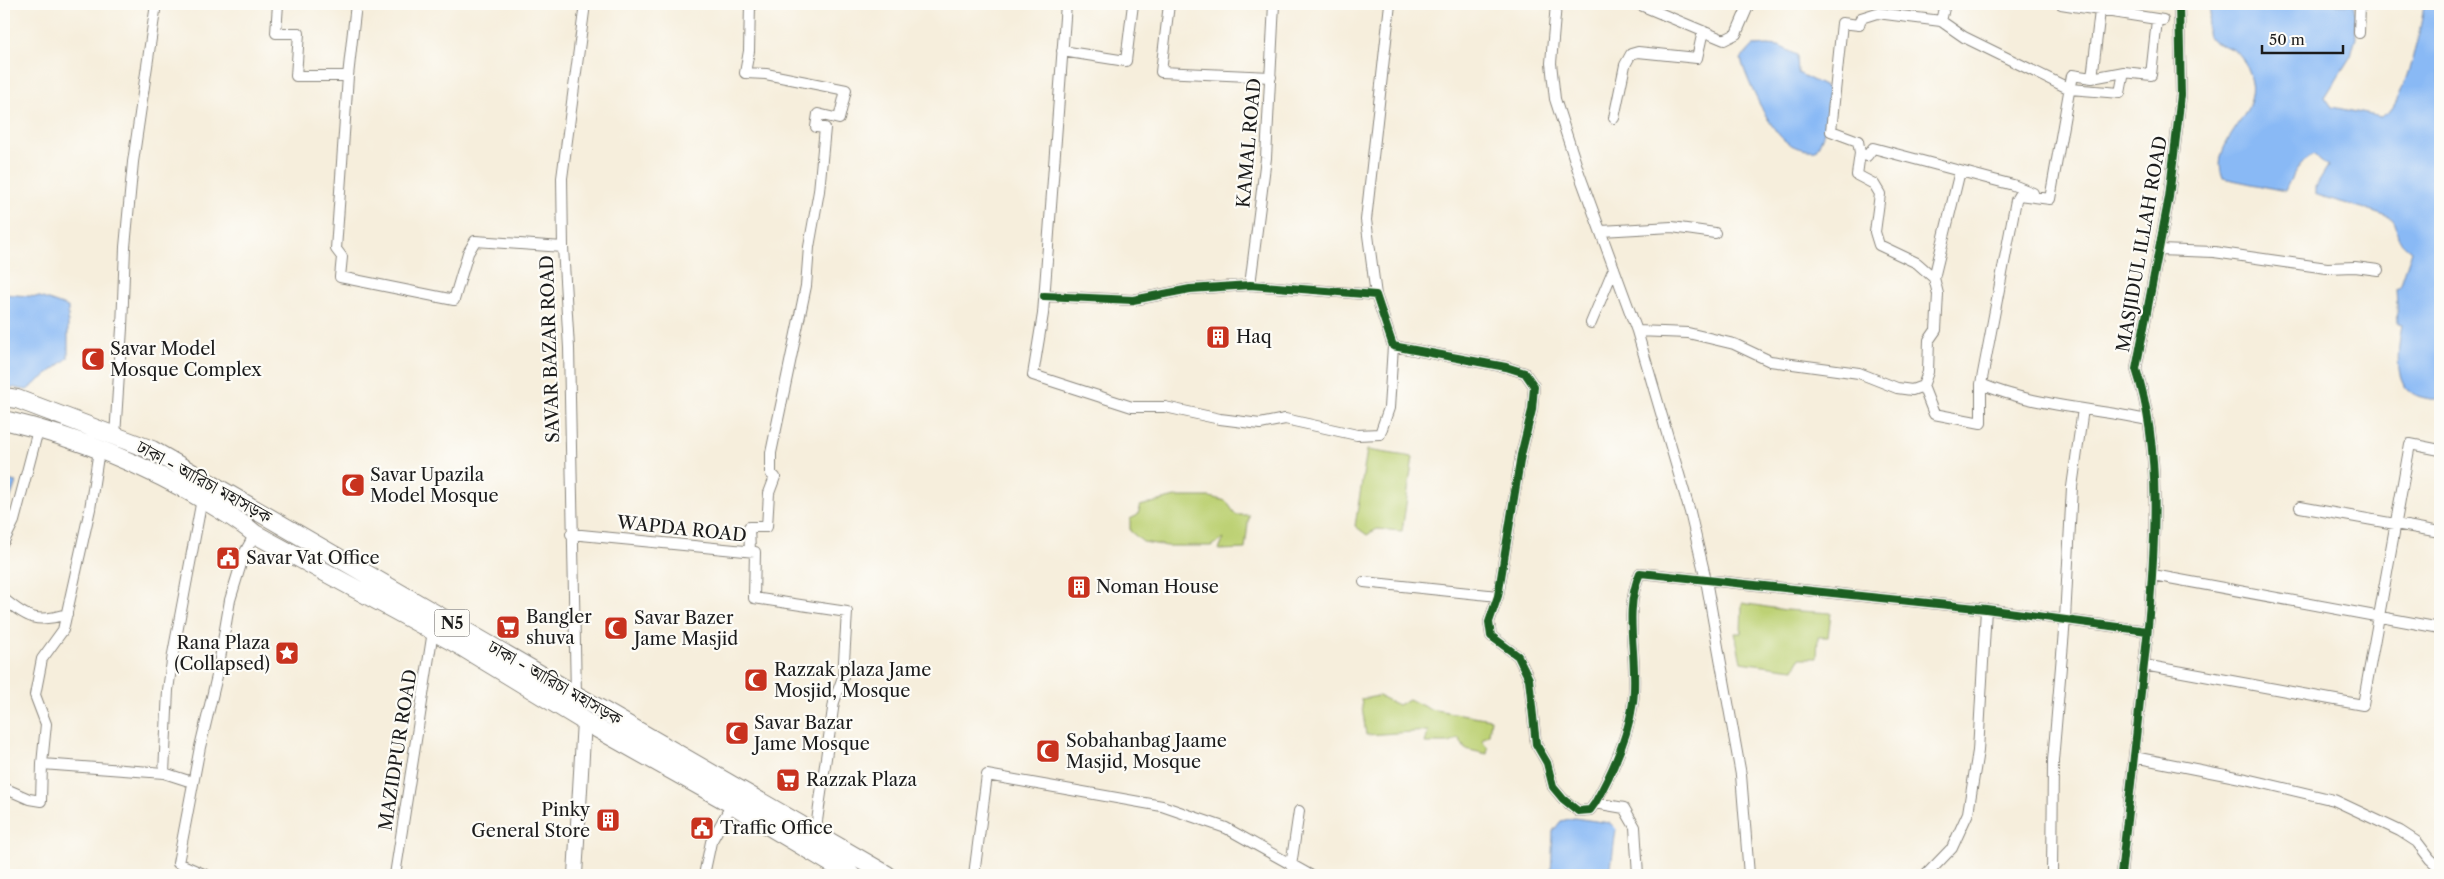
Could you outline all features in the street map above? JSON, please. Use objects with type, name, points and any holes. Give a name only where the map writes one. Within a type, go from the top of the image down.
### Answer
[{"type":"highway","name":"ঢাকা - আরিচা মহাসড়ক","points":[[4,397],[17,399],[152,450],[887,875]]},
{"type":"highway","name":"ঢাকা - আরিচা মহাসড়ক","points":[[4,420],[99,450],[173,482],[244,524],[255,534],[433,631],[584,721],[732,804],[851,875]]},
{"type":"street","points":[[115,436],[125,247],[132,162],[156,4]]},
{"type":"street","points":[[278,4],[276,33],[299,33],[296,76],[348,76]]},
{"type":"street","points":[[356,4],[348,76],[336,250],[342,257],[340,277],[454,300],[468,253],[475,241],[563,246]]},
{"type":"street","name":"SAVAR BAZAR ROAD","points":[[576,694],[569,348],[563,246],[562,178],[585,4]]},
{"type":"street","points":[[750,4],[749,51],[745,73],[766,74],[846,90],[839,119],[818,114],[816,127],[825,128],[825,147],[818,206],[809,247],[806,286],[771,452],[770,474],[775,477],[769,493],[767,526],[749,528],[750,551]]},
{"type":"street","points":[[1066,4],[1044,296],[1033,375],[1132,407],[1165,406],[1220,420],[1260,424],[1285,419],[1357,435],[1380,434],[1389,408],[1393,346],[1376,295],[1366,220],[1390,4]]},
{"type":"street","points":[[1062,51],[1126,61],[1133,4]]},
{"type":"street","points":[[1168,4],[1161,72],[1271,77]]},
{"type":"street","name":"KAMAL ROAD","points":[[1250,285],[1266,158],[1274,4]]},
{"type":"street","points":[[1556,4],[1551,63],[1556,99],[1636,330],[1690,512],[1706,580],[1741,775],[1748,875]]},
{"type":"street","points":[[1638,4],[1724,40],[1736,34],[1748,4]]},
{"type":"street","points":[[1941,21],[1945,4]]},
{"type":"street","points":[[2050,199],[2072,75],[2092,78],[2124,72],[2151,75],[2160,20],[2100,11],[2088,6],[2061,4]]},
{"type":"street","name":"MASJIDUL ILLAH ROAD","points":[[2121,875],[2154,574],[2153,474],[2144,391],[2136,369],[2169,197],[2181,96],[2179,4]]},
{"type":"street","points":[[2359,33],[2360,4]]},
{"type":"street","points":[[1934,278],[1918,264],[1879,244],[1875,232],[1880,194],[1874,184],[1857,175],[1860,154],[1858,141],[1831,131],[1842,23],[1859,25],[1861,18],[1879,8],[1941,21],[1964,37],[2070,89],[2120,93],[2124,72]]},
{"type":"street","points":[[2092,78],[2100,11]]},
{"type":"street","points":[[1614,118],[1623,74],[1631,54],[1638,52],[1697,58],[1703,31]]},
{"type":"street","points":[[1860,154],[1867,156],[1873,148],[2013,185],[2050,199]]},
{"type":"street","points":[[1960,171],[1934,278],[1938,294],[1936,330],[1929,340],[1928,372],[1923,386],[1934,414],[1981,423],[1981,384],[2016,200],[2019,195],[2050,199]]},
{"type":"street","points":[[1601,231],[1672,227],[1715,233]]},
{"type":"street","points":[[2159,250],[2214,252],[2327,268],[2355,267],[2378,270]]},
{"type":"street","points":[[1591,323],[1614,268]]},
{"type":"street","points":[[1044,296],[1133,300],[1190,289],[1250,285],[1376,295]]},
{"type":"street","points":[[1636,330],[1688,333],[1734,344],[1770,361],[1859,373],[1897,388],[1912,390],[1923,386]]},
{"type":"street","points":[[1393,346],[1506,367],[1525,373],[1534,386],[1532,410],[1521,455],[1498,596],[1489,622],[1491,636],[1518,656],[1529,679],[1536,744],[1547,763],[1553,787],[1563,799],[1578,810],[1590,810],[1620,752],[1633,701],[1633,632],[1630,605],[1633,589],[1640,573],[1986,609],[2148,631]]},
{"type":"street","points":[[1981,384],[1997,390],[2083,409],[2147,420]]},
{"type":"street","points":[[2052,875],[2053,761],[2065,619],[2072,487],[2083,409]]},
{"type":"street","points":[[4,541],[14,521],[38,430]]},
{"type":"street","points":[[2144,665],[2364,705],[2410,444],[2440,450]]},
{"type":"street","points":[[4,788],[28,799],[41,801],[46,724],[35,695],[42,659],[63,630],[90,509],[99,450]]},
{"type":"street","points":[[164,773],[168,690],[202,499]]},
{"type":"street","points":[[2300,507],[2440,532]]},
{"type":"street","points":[[206,875],[178,863],[192,782],[217,676],[230,600],[244,554],[255,534]]},
{"type":"street","name":"WAPDA ROAD","points":[[572,534],[754,552],[754,598],[847,612],[843,677],[834,702],[815,835]]},
{"type":"street","points":[[2154,574],[2440,628]]},
{"type":"street","points":[[1364,582],[1498,596]]},
{"type":"street","points":[[4,599],[22,614],[47,620],[67,614]]},
{"type":"street","points":[[1926,875],[1952,848],[1968,813],[1978,751],[1986,609]]},
{"type":"street","name":"MAZIDPUR ROAD","points":[[395,875],[433,631]]},
{"type":"street","points":[[575,875],[584,721]]},
{"type":"street","points":[[2134,757],[2246,779],[2334,800],[2400,831],[2418,842],[2430,859],[2440,868]]},
{"type":"street","points":[[42,764],[164,773],[192,782]]},
{"type":"street","points":[[974,875],[987,775],[1162,806],[1226,828],[1310,875]]},
{"type":"street","points":[[1595,802],[1624,808],[1635,827],[1638,875]]},
{"type":"street","points":[[704,875],[711,842],[732,804]]},
{"type":"street","points":[[1291,866],[1299,811]]},
{"type":"green space","points":[[1367,450],[1413,457],[1402,531],[1377,529],[1367,535],[1355,526]]},
{"type":"green space","points":[[1175,497],[1210,497],[1226,501],[1236,515],[1249,515],[1245,549],[1219,550],[1224,538],[1212,546],[1167,546],[1143,542],[1130,531],[1130,519],[1138,515],[1140,506]]},
{"type":"green space","points":[[1742,603],[1785,610],[1831,613],[1828,637],[1818,637],[1817,658],[1800,658],[1794,669],[1741,662],[1735,633],[1741,633]]},
{"type":"green space","points":[[1379,696],[1398,705],[1409,699],[1429,709],[1491,719],[1489,734],[1482,740],[1488,748],[1487,754],[1465,749],[1459,738],[1450,743],[1425,743],[1428,731],[1366,735],[1361,699]]},
{"type":"water","points":[[2210,4],[2354,4],[2356,37],[2351,56],[2325,97],[2332,107],[2381,117],[2390,111],[2396,102],[2407,76],[2420,28],[2424,4],[2440,4],[2440,398],[2429,399],[2414,394],[2406,388],[2401,379],[2398,357],[2402,324],[2398,323],[2396,288],[2400,286],[2412,251],[2398,237],[2394,221],[2380,213],[2315,194],[2315,187],[2328,166],[2314,155],[2300,165],[2285,191],[2223,178],[2220,164],[2223,151],[2251,100],[2253,86],[2239,54],[2208,37]]},
{"type":"water","points":[[1753,46],[1779,46],[1797,55],[1798,73],[1828,88],[1829,105],[1827,120],[1816,150],[1799,148],[1784,140],[1771,124],[1753,90],[1741,59]]},
{"type":"water","points":[[4,294],[40,297],[68,307],[68,358],[27,390],[4,386]]},
{"type":"water","points":[[4,479],[16,482],[7,508],[4,509]]},
{"type":"water","points":[[1574,818],[1610,823],[1616,829],[1610,875],[1551,875],[1553,831],[1561,821]]},
{"type":"cycle path","points":[[2121,875],[2147,637],[2154,536],[2155,502],[2150,434],[2145,401],[2136,369],[2169,197],[2181,95],[2179,4]]},
{"type":"cycle path","points":[[1044,296],[1133,300],[1190,289],[1250,285],[1376,295],[1393,346],[1506,367],[1525,373],[1534,386],[1532,410],[1521,455],[1498,596],[1489,622],[1491,636],[1518,656],[1529,679],[1536,744],[1547,763],[1553,787],[1563,799],[1578,811],[1590,810],[1595,803],[1614,766],[1624,741],[1631,715],[1634,686],[1632,604],[1640,573],[1986,609],[2147,631]]},
{"type":"place","name":"Haq","points":[[1218,337]]},
{"type":"place","name":"Savar Model Mosque Complex","points":[[93,359]]},
{"type":"place","name":"Savar Upazila Model Mosque","points":[[353,485]]},
{"type":"place","name":"Savar Vat Office","points":[[228,558]]},
{"type":"place","name":"Noman House","points":[[1079,587]]},
{"type":"place","name":"Bangler shuva","points":[[508,627]]},
{"type":"place","name":"Savar Bazer Jame Masjid","points":[[616,628]]},
{"type":"place","name":"Rana Plaza (Collapsed)","points":[[287,653]]},
{"type":"place","name":"Razzak plaza Jame Mosjid, Mosque","points":[[756,680]]},
{"type":"place","name":"Savar Bazar Jame Mosque","points":[[737,733]]},
{"type":"place","name":"Sobahanbag Jaame Masjid, Mosque","points":[[1048,751]]},
{"type":"place","name":"Razzak Plaza","points":[[788,780]]},
{"type":"place","name":"Pinky General Store","points":[[608,820]]},
{"type":"place","name":"Traffic Office","points":[[702,828]]}]
